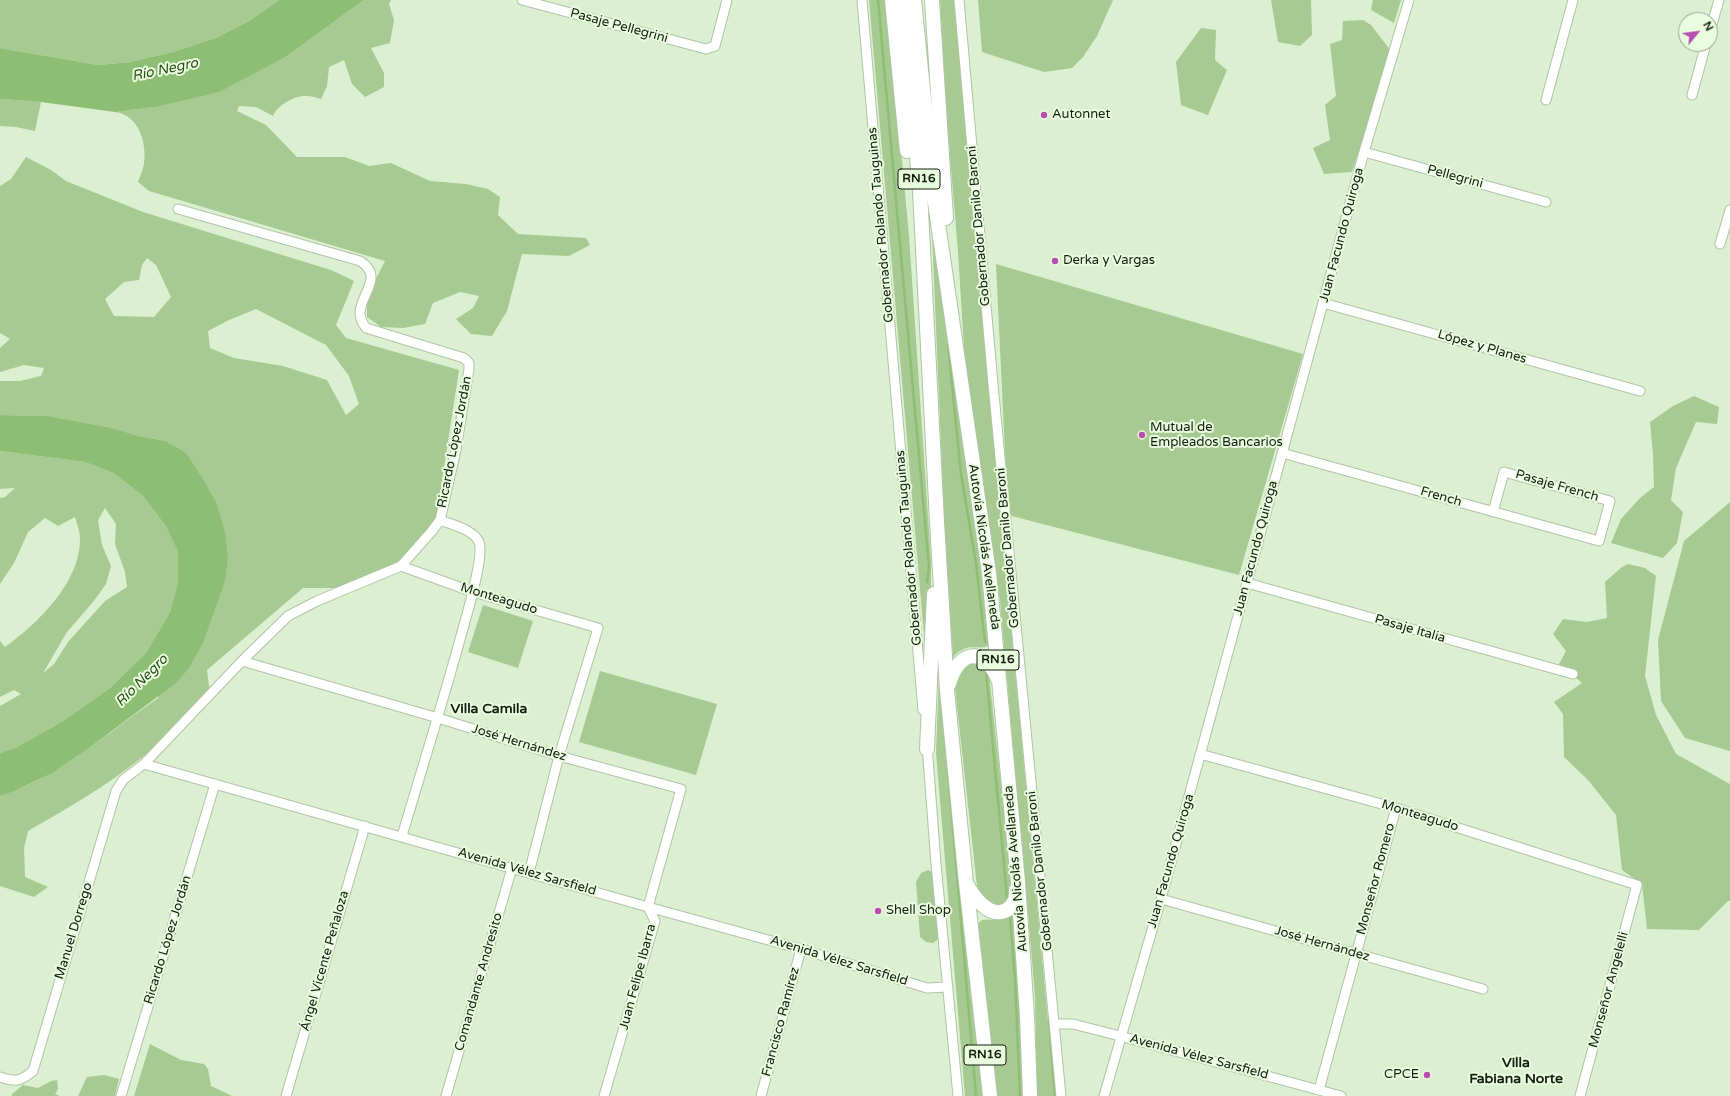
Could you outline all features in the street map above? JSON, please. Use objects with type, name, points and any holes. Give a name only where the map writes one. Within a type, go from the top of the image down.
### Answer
[{"type":"highway","points":[[892,0],[914,230],[928,343]]},
{"type":"highway","name":"RN16","points":[[903,0],[920,191],[947,690],[966,883],[990,1096]]},
{"type":"highway","name":"Autovía Nicolás Avellaneda","points":[[914,0],[933,189],[989,573],[1018,882],[1027,1016],[1030,1096]]},
{"type":"highway","points":[[932,0],[951,307]]},
{"type":"highway","points":[[927,749],[937,522]]},
{"type":"highway","points":[[947,690],[951,676],[957,666],[966,658],[974,657],[983,659],[990,664],[1001,689]]},
{"type":"highway","points":[[966,883],[985,908],[992,912],[1000,912],[1007,910],[1014,902],[1018,882]]},
{"type":"street","name":"Pasaje Pellegrini","points":[[522,0],[706,49],[715,46],[727,0]]},
{"type":"street","name":"Gobernador Rolando Tauguinas","points":[[862,0],[936,864],[958,1096]]},
{"type":"street","name":"Gobernador Danilo Baroni","points":[[959,0],[993,392],[1061,1096]]},
{"type":"street","name":"Juan Facundo Quiroga","points":[[1104,1096],[1120,1036],[1161,899],[1364,152],[1409,0]]},
{"type":"street","points":[[1546,100],[1573,0]]},
{"type":"street","points":[[1716,12],[1719,0]]},
{"type":"street","points":[[1692,95],[1704,52]]},
{"type":"street","name":"Pellegrini","points":[[1364,152],[1546,202]]},
{"type":"street","name":"Ricardo López Jordán","points":[[178,208],[360,261],[367,266],[370,272],[371,282],[360,312],[362,322],[366,328],[464,358],[469,363],[456,450],[440,520],[432,531],[401,566],[317,601],[288,616],[242,661]]},
{"type":"street","points":[[1720,244],[1730,210]]},
{"type":"street","name":"López y Planes","points":[[1323,303],[1640,392]]},
{"type":"street","name":"French","points":[[1282,453],[1599,541]]},
{"type":"street","name":"Pasaje French","points":[[1493,512],[1504,472],[1610,501],[1599,541]]},
{"type":"street","points":[[402,836],[438,718],[473,592],[481,549],[473,534],[440,520]]},
{"type":"street","name":"Monteagudo","points":[[401,566],[473,592],[598,628],[559,756]]},
{"type":"street","name":"Pasaje Italia","points":[[1247,583],[1574,674]]},
{"type":"street","points":[[144,764],[242,661]]},
{"type":"street","name":"José Hernández","points":[[242,661],[438,718],[559,756],[681,789]]},
{"type":"street","name":"Monteagudo","points":[[1200,754],[1396,808],[1637,885]]},
{"type":"street","points":[[529,873],[559,756]]},
{"type":"street","name":"Avenida Vélez Sarsfield","points":[[144,764],[801,949],[927,988],[948,987]]},
{"type":"street","name":"Manuel Dorrego","points":[[0,1078],[13,1081],[27,1076],[33,1071],[116,791],[123,780],[144,764]]},
{"type":"street","name":"Ricardo López Jordán","points":[[121,1096],[214,784]]},
{"type":"street","name":"Juan Felipe Ibarra","points":[[604,1096],[654,921],[648,907],[681,789]]},
{"type":"street","name":"Monseñor Romero","points":[[1319,1090],[1396,808]]},
{"type":"street","name":"Ángel Vicente Peñaloza","points":[[286,1096],[365,826]]},
{"type":"street","name":"Comandante Andresito","points":[[446,1096],[512,868]]},
{"type":"street","name":"Monseñor Angelelli","points":[[1580,1096],[1637,885]]},
{"type":"street","name":"José Hernández","points":[[1161,899],[1483,989]]},
{"type":"street","name":"Francisco Ramírez","points":[[761,1096],[801,949]]},
{"type":"street","name":"Avenida Vélez Sarsfield","points":[[1055,1024],[1073,1024],[1341,1096]]},
{"type":"shaded area","points":[[0,0],[279,0],[249,21],[218,37],[173,52],[130,62],[98,65],[0,48]]},
{"type":"shaded area","points":[[364,0],[391,0],[389,4],[394,20],[390,43],[371,48],[384,73],[384,87],[365,97],[352,84],[344,60],[329,67],[327,86],[321,99],[311,96],[300,96],[282,105],[273,116],[256,107],[239,106],[237,111],[266,125],[297,157],[345,157],[369,166],[391,163],[430,181],[466,184],[488,189],[500,197],[498,215],[518,234],[586,238],[590,245],[569,256],[522,254],[507,311],[492,336],[471,334],[456,319],[473,308],[479,296],[460,292],[433,303],[425,324],[403,328],[381,327],[367,317],[367,297],[385,261],[149,191],[138,182],[145,156],[140,131],[130,118],[115,112],[155,107],[287,56]]},
{"type":"shaded area","points":[[869,0],[887,0],[909,236],[931,560],[931,716]]},
{"type":"shaded area","points":[[940,0],[954,0],[1055,1096],[1037,1096],[1035,997],[1028,913],[1000,601],[965,363],[958,252],[947,120]]},
{"type":"shaded area","points":[[978,0],[1113,0],[1097,36],[1083,57],[1072,68],[1044,72],[982,52]]},
{"type":"shaded area","points":[[1271,0],[1311,0],[1312,35],[1300,46],[1278,42]]},
{"type":"shaded area","points":[[1373,0],[1401,0],[1394,23],[1371,10]]},
{"type":"shaded area","points":[[1363,20],[1371,25],[1391,51],[1352,172],[1324,174],[1313,148],[1330,140],[1325,105],[1336,96],[1330,44],[1342,40],[1343,21]]},
{"type":"shaded area","points":[[1201,28],[1216,30],[1215,60],[1227,70],[1208,115],[1181,105],[1176,62]]},
{"type":"shaded area","points":[[0,99],[41,102],[35,131],[16,127],[0,126]]},
{"type":"shaded area","points":[[26,157],[51,170],[66,181],[143,212],[331,270],[354,281],[336,325],[346,338],[459,370],[436,519],[398,562],[344,588],[303,588],[207,670],[210,693],[161,741],[130,767],[102,786],[28,831],[24,848],[25,877],[48,887],[34,897],[0,886],[0,796],[43,777],[63,765],[158,698],[200,474],[185,453],[166,441],[139,436],[112,428],[49,416],[0,415],[0,381],[20,381],[41,376],[44,368],[24,365],[0,372],[0,348],[10,339],[0,333],[0,186],[11,179]],"holes":[[[147,258],[156,265],[171,297],[154,317],[114,316],[105,299],[124,282],[139,280],[142,265]],[[256,309],[326,345],[349,376],[359,404],[346,415],[327,380],[283,366],[234,358],[210,348],[208,331],[229,320]]]},
{"type":"shaded area","points":[[932,235],[945,309],[984,571],[989,645],[985,647],[964,649],[953,657],[944,514]]},
{"type":"shaded area","name":"Mutual de Empleados Bancarios","points":[[996,264],[1303,354],[1239,575],[1008,515]]},
{"type":"shaded area","points":[[1694,396],[1719,407],[1717,424],[1696,422],[1676,468],[1671,500],[1683,512],[1677,543],[1663,558],[1611,543],[1621,519],[1640,498],[1654,487],[1650,422],[1673,406]]},
{"type":"shaded area","points":[[0,451],[85,462],[113,473],[142,495],[165,525],[178,550],[178,582],[170,612],[146,653],[110,688],[63,721],[17,747],[0,753],[0,706],[21,694],[14,690],[0,697],[0,641],[5,647],[43,614],[55,600],[65,586],[73,570],[78,554],[80,538],[75,517],[58,526],[45,518],[28,532],[14,563],[0,584],[0,498],[5,497],[15,488],[0,489]],"holes":[[[105,508],[116,524],[115,544],[125,572],[127,587],[105,601],[68,642],[54,664],[43,673],[67,632],[93,602],[106,584],[111,566],[102,545],[98,520]]]},
{"type":"shaded area","points":[[1730,502],[1730,751],[1685,738],[1661,701],[1658,640],[1684,541]]},
{"type":"shaded area","points":[[1628,564],[1645,568],[1656,576],[1645,676],[1656,715],[1676,754],[1730,784],[1730,901],[1728,901],[1699,930],[1647,929],[1642,884],[1622,870],[1616,815],[1588,780],[1564,757],[1563,714],[1554,702],[1582,683],[1559,664],[1566,651],[1553,634],[1563,619],[1587,622],[1607,618],[1605,582],[1622,567]]},
{"type":"shaded area","points":[[483,605],[533,621],[518,668],[468,652]]},
{"type":"shaded area","points":[[940,649],[984,1096],[965,1096],[936,753]]},
{"type":"shaded area","points":[[977,662],[989,674],[1012,885],[1011,893],[1007,900],[995,908],[978,895],[954,679],[965,663]]},
{"type":"shaded area","points":[[600,671],[717,704],[696,775],[579,742]]},
{"type":"shaded area","points":[[928,870],[932,872],[940,938],[933,943],[926,942],[920,937],[916,882],[921,873]]},
{"type":"shaded area","points":[[1013,908],[1017,943],[1024,1096],[998,1096],[977,925],[982,920],[1002,918]]},
{"type":"shaded area","points":[[150,1044],[181,1060],[204,1064],[208,1069],[211,1086],[232,1096],[134,1096]]},
{"type":"shaded area","points":[[104,1075],[119,1079],[115,1096],[78,1096],[87,1077]]},
{"type":"shaded area","points":[[57,1080],[58,1089],[55,1094],[60,1096],[12,1096],[12,1094],[23,1085],[38,1088],[51,1081]]},
{"type":"water","name":"Río Negro","points":[[279,0],[364,0],[287,56],[219,92],[155,107],[115,112],[41,102],[0,99],[0,48],[98,65],[130,62],[173,52],[218,37],[249,21]]},
{"type":"water","name":"Río Negro","points":[[0,415],[49,416],[112,428],[139,436],[166,441],[186,453],[216,502],[225,532],[228,558],[225,581],[203,643],[189,668],[176,683],[85,751],[52,773],[0,796],[0,753],[17,747],[63,721],[110,688],[146,653],[170,612],[178,582],[178,551],[165,525],[142,495],[113,473],[85,462],[0,451]]},
{"type":"waterway","points":[[878,0],[929,567],[927,582]]},
{"type":"waterway","points":[[948,344],[961,474],[976,563],[985,642]]},
{"type":"waterway","points":[[986,671],[1007,897]]},
{"type":"waterway","points":[[948,769],[976,1096]]},
{"type":"waterway","points":[[1010,916],[1015,979],[1020,1096]]},
{"type":"waterway","points":[[1049,1020],[1055,1096]]},
{"type":"place","name":"Autonnet","points":[[1044,115]]},
{"type":"place","name":"Derka y Vargas","points":[[1055,261]]},
{"type":"place","name":"Mutual de Empleados Bancarios","points":[[1142,435]]},
{"type":"place","name":"Shell Shop","points":[[878,911]]},
{"type":"place","name":"CPCE","points":[[1427,1075]]},
{"type":"district","name":"Villa Camila","points":[[489,709]]},
{"type":"district","name":"Villa Fabiana Norte","points":[[1516,1072]]}]
